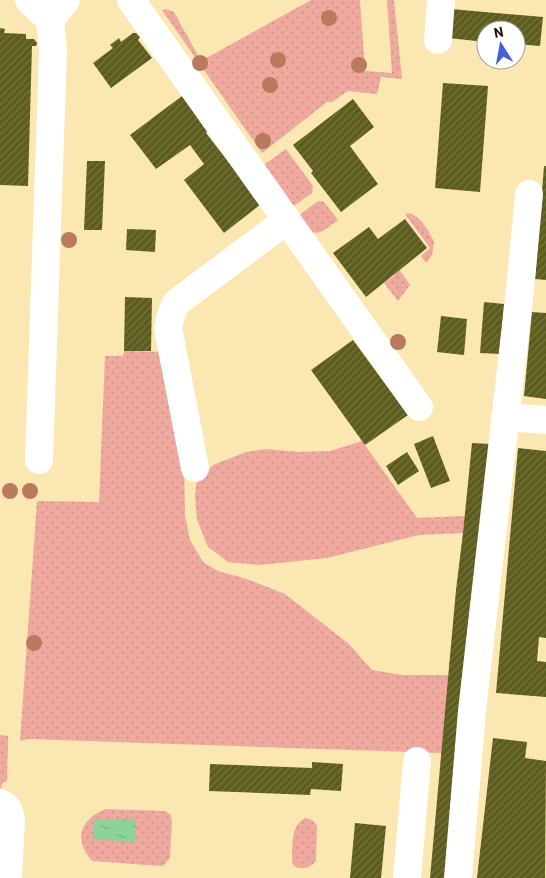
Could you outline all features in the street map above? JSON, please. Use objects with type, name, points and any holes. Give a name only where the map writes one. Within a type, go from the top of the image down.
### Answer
[{"type":"lane","points":[[29,0],[58,10],[53,51],[39,460]]},
{"type":"lane","points":[[131,0],[419,407]]},
{"type":"lane","points":[[438,40],[441,0]]},
{"type":"lane","points":[[458,878],[472,712],[529,194]]},
{"type":"lane","points":[[195,468],[168,328],[171,315],[176,303],[287,220]]},
{"type":"lane","points":[[505,417],[546,420]]},
{"type":"lane","points":[[407,878],[416,761]]},
{"type":"lane","points":[[0,803],[5,805],[10,812],[11,821],[8,878]]},
{"type":"shaded area","points":[[311,0],[360,0],[365,71],[392,73],[387,0],[394,0],[402,79],[381,77],[377,94],[348,91],[332,102],[327,102],[262,153],[162,10],[166,9],[174,12],[201,61]]},
{"type":"shaded area","points":[[286,149],[313,186],[312,193],[291,208],[262,166]]},
{"type":"shaded area","points":[[318,201],[324,202],[338,220],[316,233],[308,229],[298,216]]},
{"type":"shaded area","points":[[408,213],[420,220],[434,242],[432,255],[426,263],[421,256],[430,248],[405,214]]},
{"type":"shaded area","points":[[399,269],[410,285],[398,301],[384,283],[395,275],[394,273]]},
{"type":"shaded area","points":[[124,351],[165,352],[184,459],[185,516],[190,540],[203,562],[218,571],[247,579],[285,594],[349,644],[372,670],[402,675],[449,675],[442,753],[28,739],[20,741],[37,501],[99,502],[105,356],[123,356]]},
{"type":"shaded area","points":[[362,441],[417,518],[465,516],[463,533],[419,535],[327,558],[260,565],[228,562],[208,547],[197,520],[195,495],[197,480],[213,465],[246,452],[266,449],[298,452],[330,451]]},
{"type":"shaded area","points":[[0,735],[8,736],[7,781],[2,783],[0,795]]},
{"type":"shaded area","points":[[105,809],[165,811],[170,814],[172,821],[170,858],[161,866],[92,861],[83,846],[82,831],[89,819]]},
{"type":"shaded area","points":[[306,818],[312,820],[317,825],[316,861],[309,867],[300,868],[294,866],[292,861],[293,836],[297,825]]},
{"type":"water","points":[[94,819],[136,820],[135,842],[93,839]]},
{"type":"building","points":[[451,9],[543,17],[540,46],[526,45],[526,20],[476,20],[476,41],[448,38]]},
{"type":"building","points":[[0,28],[5,29],[4,33],[26,34],[26,39],[34,39],[37,43],[36,46],[32,46],[28,186],[0,185]]},
{"type":"building","points":[[133,33],[140,37],[138,40],[152,58],[111,88],[93,63],[113,48],[110,45],[119,38],[121,42]]},
{"type":"building","points":[[443,83],[488,86],[480,192],[435,188]]},
{"type":"building","points":[[182,96],[208,131],[206,133],[261,204],[224,233],[184,180],[204,164],[190,145],[156,169],[130,135]]},
{"type":"building","points":[[353,99],[374,127],[350,146],[378,184],[341,212],[311,173],[313,171],[293,145]]},
{"type":"building","points":[[87,161],[105,161],[102,230],[84,230]]},
{"type":"building","points":[[544,166],[546,166],[546,280],[535,279]]},
{"type":"building","points":[[405,219],[427,248],[366,297],[333,253],[369,227],[378,239]]},
{"type":"building","points":[[127,229],[156,230],[155,252],[126,250]]},
{"type":"building","points":[[125,297],[152,298],[151,351],[124,351]]},
{"type":"building","points":[[484,302],[504,304],[500,354],[480,353]]},
{"type":"building","points":[[532,312],[546,313],[546,399],[524,396]]},
{"type":"building","points":[[441,316],[467,319],[464,355],[437,352]]},
{"type":"building","points":[[353,340],[408,415],[365,445],[311,370]]},
{"type":"building","points":[[433,436],[450,481],[431,488],[414,444]]},
{"type":"building","points":[[472,443],[491,444],[449,878],[430,878],[456,590]]},
{"type":"building","points":[[518,448],[546,451],[546,638],[539,637],[537,661],[546,662],[546,697],[496,693]]},
{"type":"building","points":[[407,452],[419,471],[398,485],[386,466]]},
{"type":"building","points":[[493,738],[527,742],[525,758],[546,761],[545,878],[477,878]]},
{"type":"building","points":[[312,762],[343,764],[341,791],[311,789],[310,795],[209,791],[210,764],[312,768]]},
{"type":"building","points":[[355,823],[386,826],[381,878],[350,878]]}]
